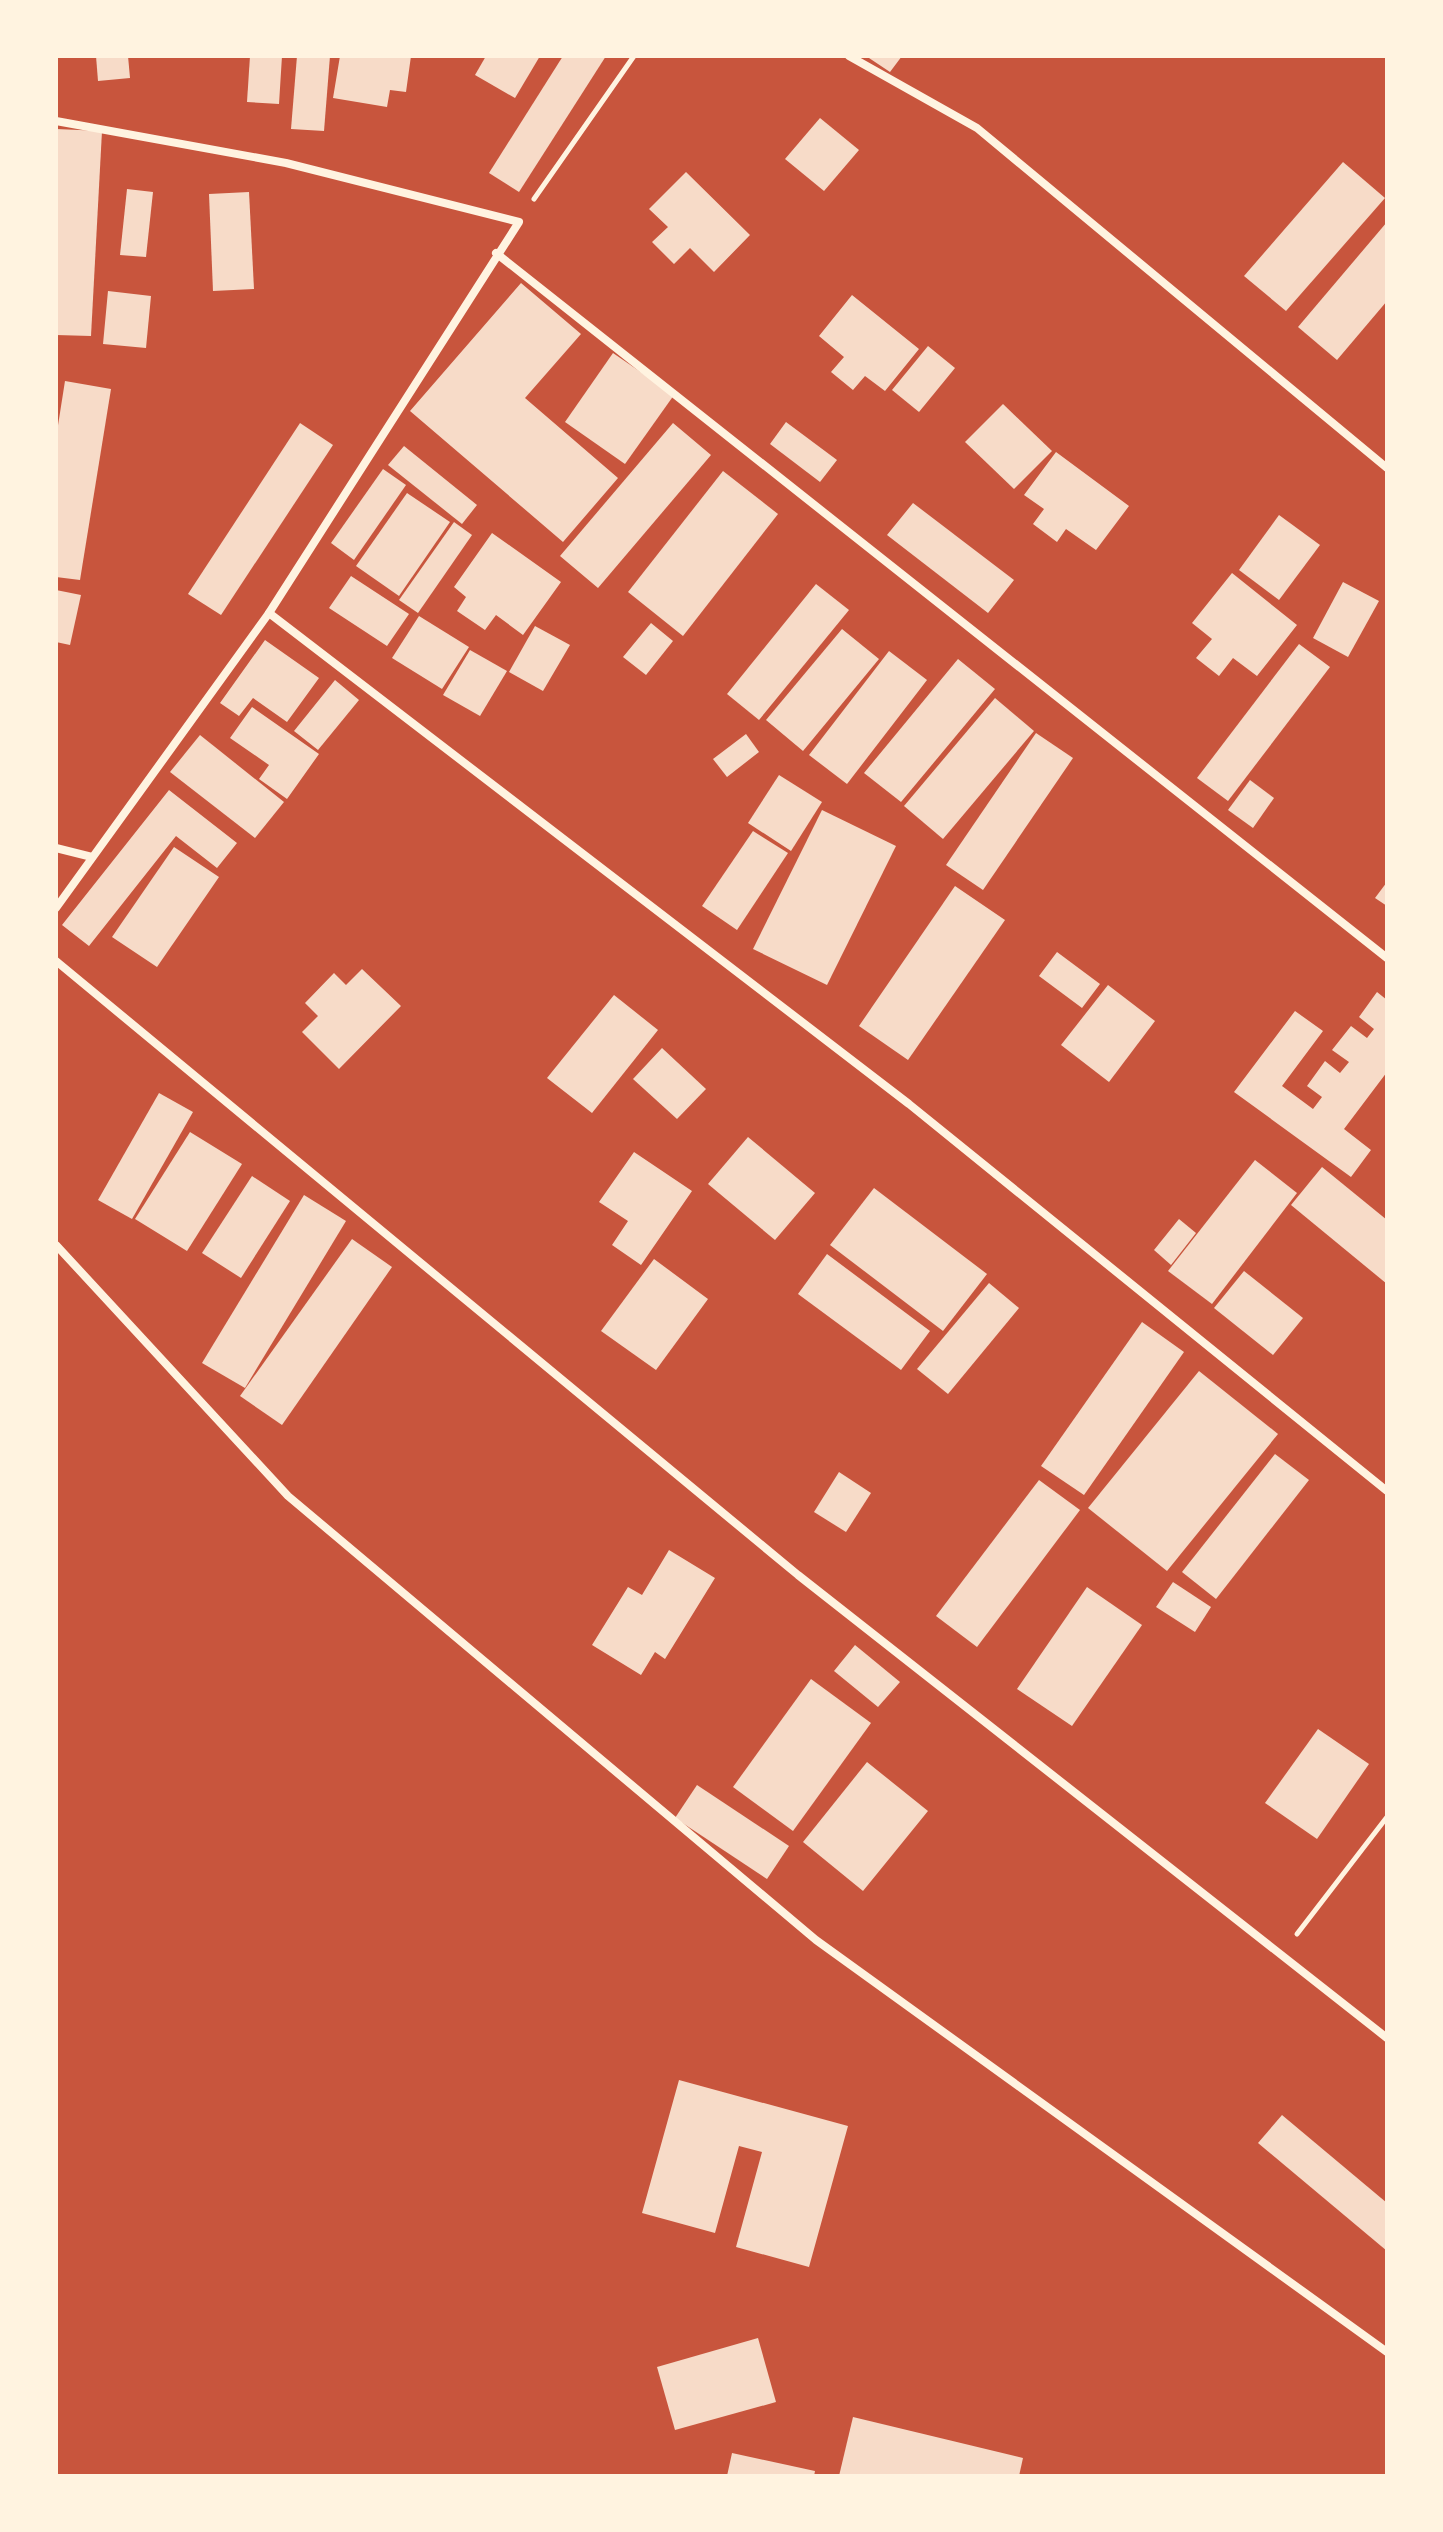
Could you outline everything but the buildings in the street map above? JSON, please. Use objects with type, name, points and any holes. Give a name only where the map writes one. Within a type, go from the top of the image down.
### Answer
[{"type":"street","points":[[849,56],[977,128],[1387,468]]},
{"type":"street","points":[[56,121],[286,163],[519,222],[496,253],[269,613],[56,908]]},
{"type":"street","points":[[496,253],[1387,958]]},
{"type":"street","points":[[269,613],[909,1104],[1387,1491]]},
{"type":"street","points":[[56,848],[92,857]]},
{"type":"street","points":[[56,961],[798,1575],[1387,2038]]},
{"type":"street","points":[[56,1245],[288,1496],[816,1940],[1387,2352]]},
{"type":"path","points":[[519,222],[634,56]]},
{"type":"path","points":[[1282,1954],[1387,1817]]}]
